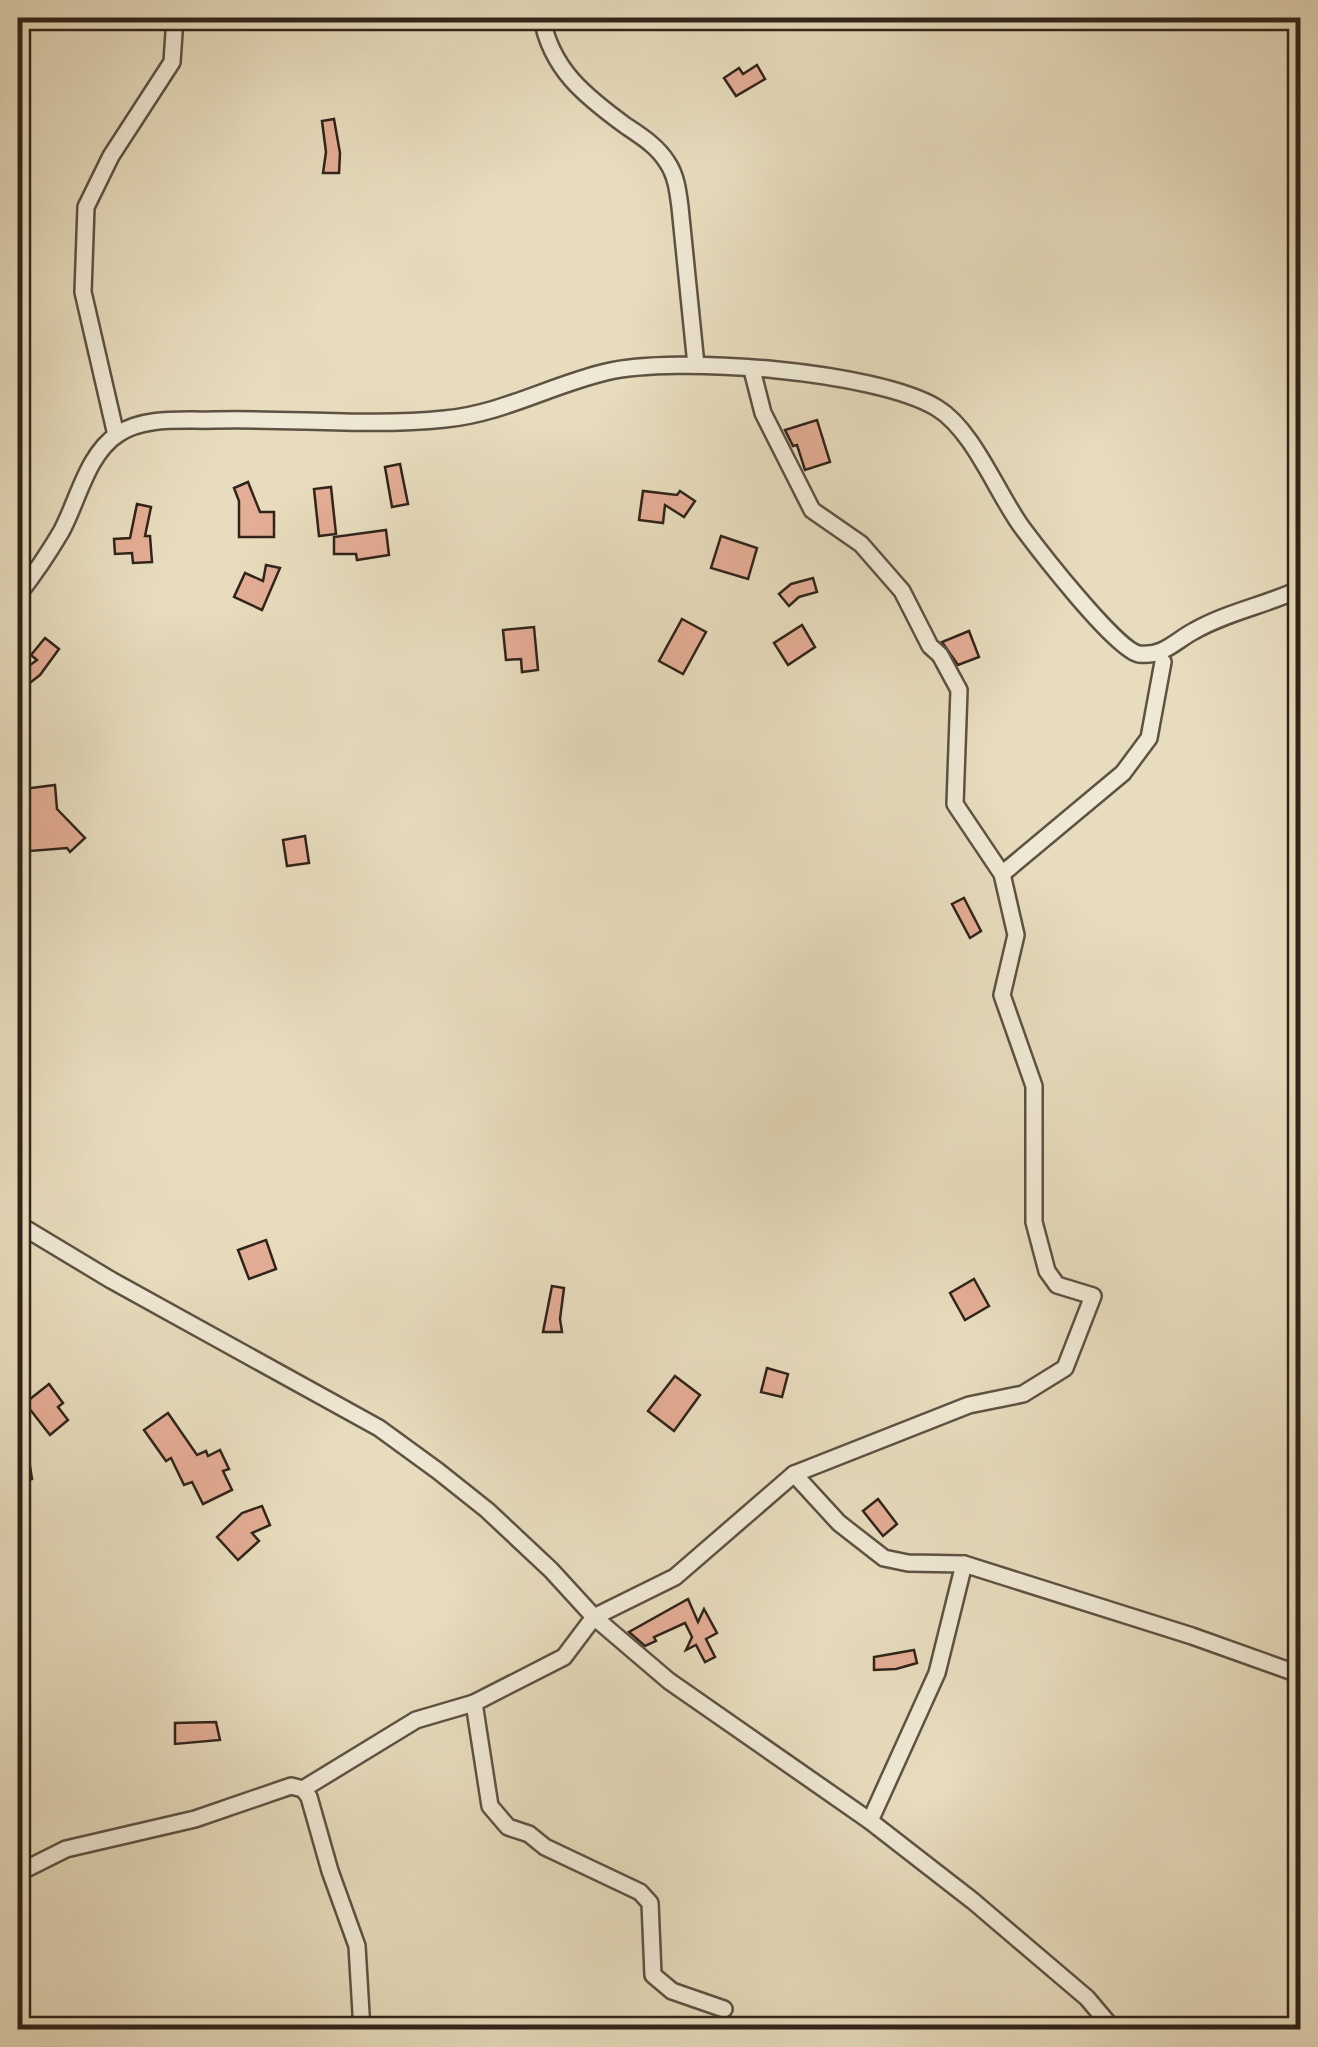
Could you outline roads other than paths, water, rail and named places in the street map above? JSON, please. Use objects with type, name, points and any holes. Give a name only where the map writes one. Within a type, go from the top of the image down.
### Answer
[{"type":"street","points":[[116,434],[83,292],[86,206],[111,156],[172,62],[175,18]]},
{"type":"street","points":[[542,18],[550,52],[559,66],[653,145],[668,163],[679,196],[696,365]]},
{"type":"street","points":[[18,596],[60,534],[100,449],[116,434],[135,426],[159,421],[447,420],[484,413],[610,371],[696,365],[880,385],[939,409],[962,432],[1021,525],[1100,623],[1126,648],[1139,654],[1163,652],[1210,622],[1300,589]]},
{"type":"street","points":[[303,1789],[416,1720],[474,1703],[564,1658],[594,1618],[675,1576],[794,1474],[969,1405],[1023,1394],[1066,1368],[1092,1296],[1057,1284],[1046,1271],[1034,1222],[1034,1086],[1002,995],[1016,936],[1002,874],[955,804],[958,690],[902,590],[861,544],[812,510],[763,414],[752,370]]},
{"type":"street","points":[[1002,874],[1123,773],[1149,738],[1163,662]]},
{"type":"street","points":[[18,1224],[111,1280],[379,1428],[487,1510],[551,1570],[594,1618],[669,1681],[870,1821],[1087,1998],[1114,2030]]},
{"type":"street","points":[[794,1474],[840,1523],[884,1558],[908,1564],[964,1564],[1290,1671],[1300,1671]]},
{"type":"street","points":[[870,1821],[937,1673],[964,1564]]},
{"type":"street","points":[[474,1703],[490,1806],[508,1827],[640,1892],[650,1902],[654,1975],[672,1991],[724,2008]]},
{"type":"street","points":[[18,1873],[66,1849],[195,1819],[291,1786],[303,1789],[309,1796],[357,1946],[362,2030]]}]
